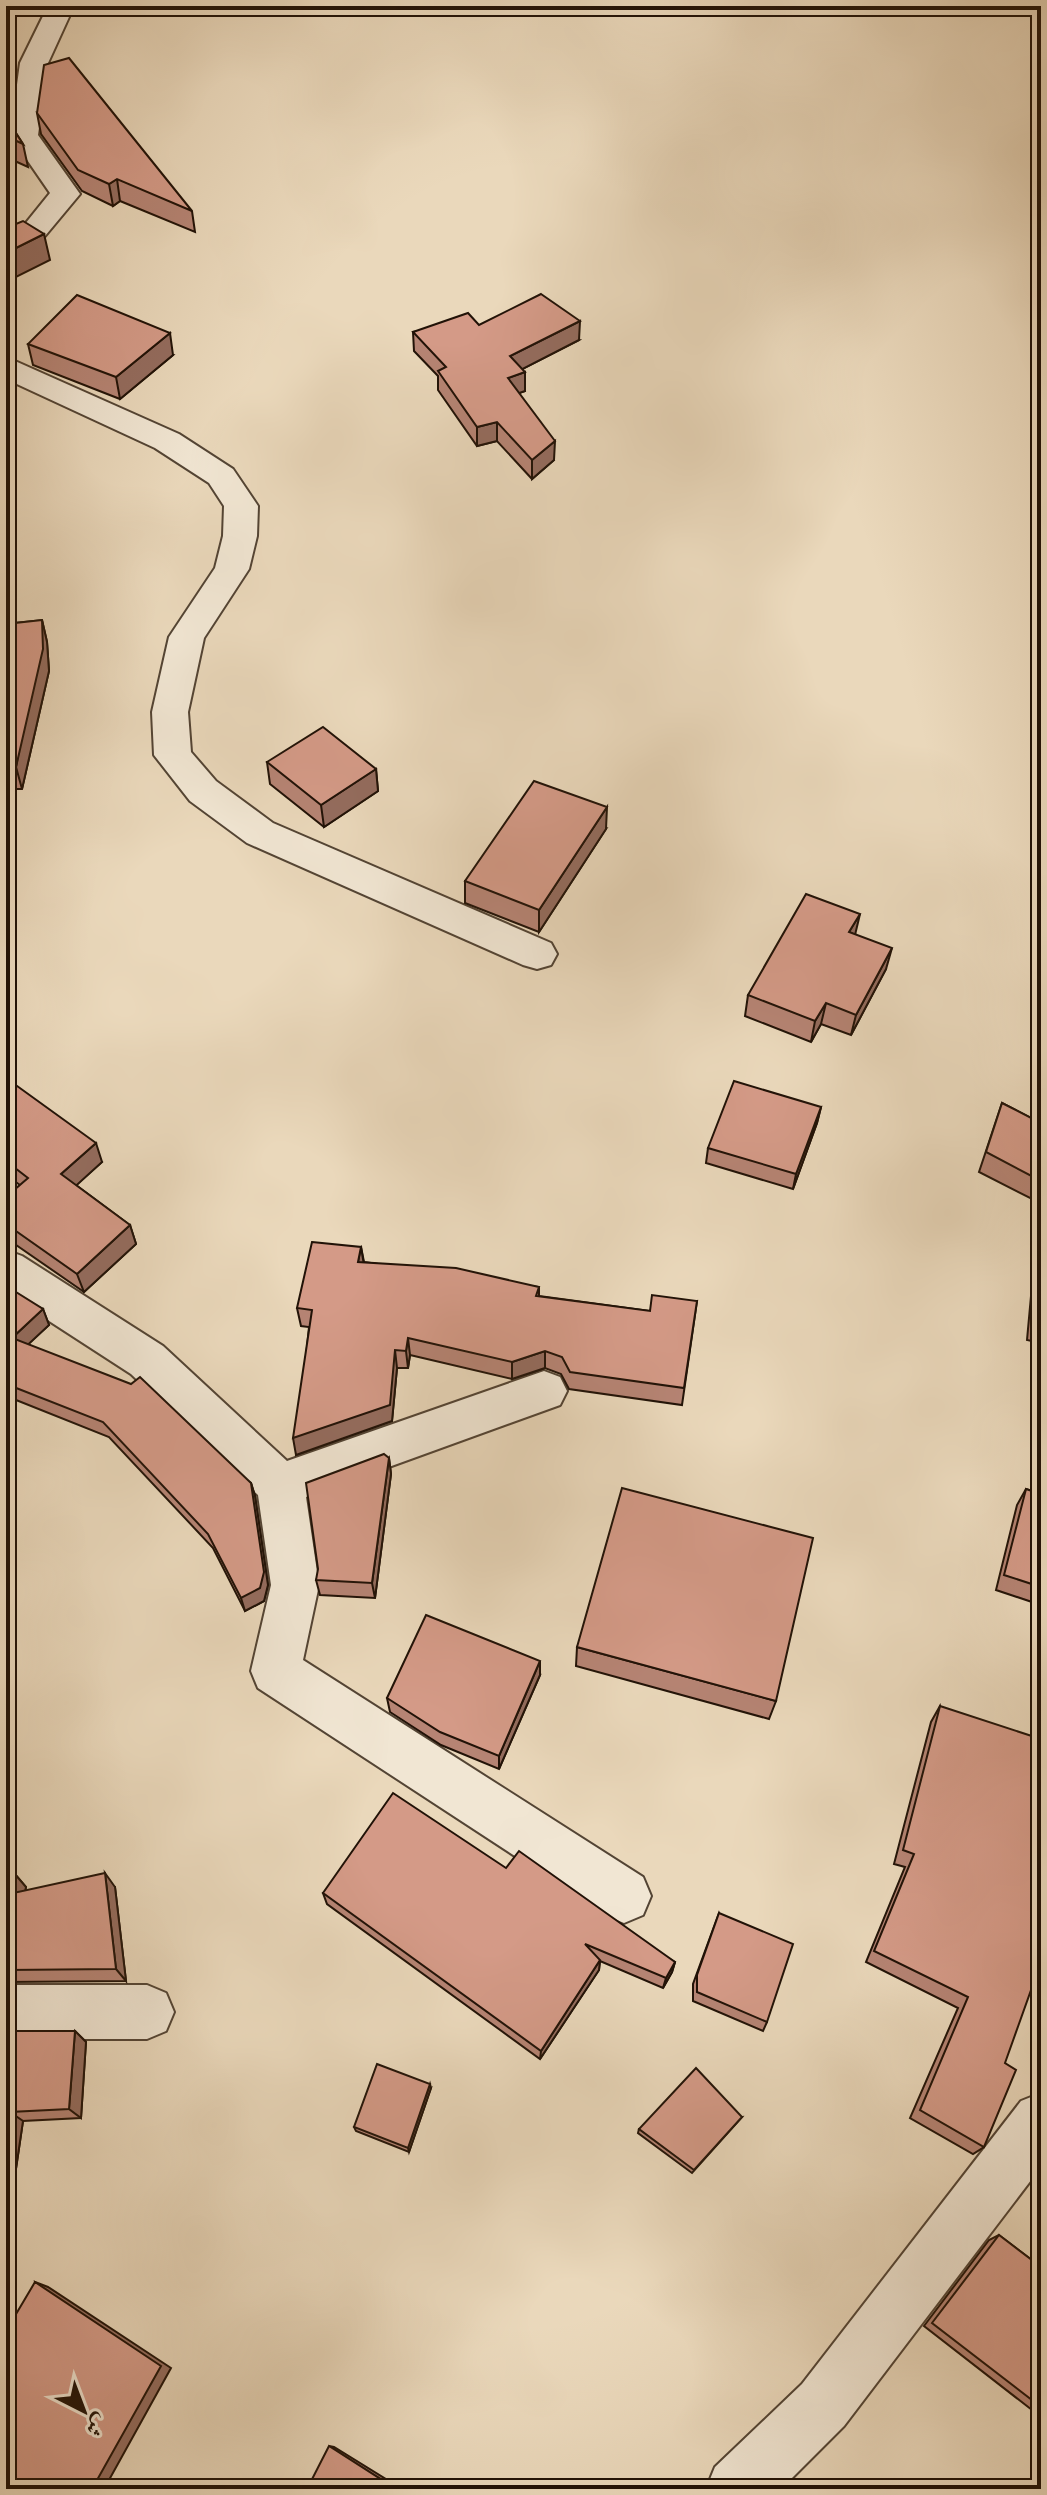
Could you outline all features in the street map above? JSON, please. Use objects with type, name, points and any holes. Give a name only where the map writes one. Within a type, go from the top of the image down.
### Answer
[{"type":"street","points":[[6,245],[35,230],[65,194],[24,135],[34,63],[61,6]]},
{"type":"street","points":[[6,367],[167,441],[221,476],[241,506],[240,536],[232,569],[187,637],[170,712],[173,755],[203,791],[260,833],[537,954]]},
{"type":"street","points":[[6,1269],[147,1360],[280,1485],[295,1585],[276,1671],[624,1896]]},
{"type":"street","points":[[280,1485],[544,1391]]},
{"type":"street","points":[[6,2012],[147,2012]]},
{"type":"street","points":[[737,2489],[823,2405],[1041,2121]]},
{"type":"building","points":[[69,58],[192,211],[117,179],[109,184],[78,170],[37,113],[44,65]]},
{"type":"building","points":[[6,118],[23,144],[6,136]]},
{"type":"building","points":[[23,221],[44,234],[6,253],[6,228]]},
{"type":"building","points":[[541,294],[580,321],[510,356],[525,372],[508,378],[555,441],[532,460],[497,422],[477,427],[438,371],[446,367],[413,332],[468,313],[479,325]]},
{"type":"building","points":[[77,295],[170,333],[116,377],[28,344]]},
{"type":"building","points":[[42,620],[43,649],[16,767],[6,767],[6,624]]},
{"type":"building","points":[[323,727],[376,769],[321,805],[267,762]]},
{"type":"building","points":[[534,781],[607,807],[539,910],[465,881]]},
{"type":"building","points":[[806,894],[860,914],[849,932],[892,948],[856,1015],[826,1003],[815,1021],[748,995]]},
{"type":"building","points":[[6,1078],[96,1143],[61,1174],[130,1225],[77,1274],[6,1224],[6,1197],[28,1178],[6,1161]]},
{"type":"building","points":[[734,1081],[821,1107],[796,1174],[708,1148]]},
{"type":"building","points":[[1002,1103],[1041,1123],[1041,1181],[986,1152]]},
{"type":"building","points":[[312,1242],[361,1247],[358,1262],[456,1268],[539,1287],[536,1296],[650,1311],[652,1295],[697,1301],[684,1388],[570,1372],[562,1357],[545,1351],[512,1362],[408,1338],[406,1351],[395,1350],[390,1405],[293,1438],[312,1310],[297,1308]]},
{"type":"building","points":[[1041,1266],[1041,1324],[1035,1322]]},
{"type":"building","points":[[8,1287],[43,1309],[12,1338],[131,1384],[140,1377],[251,1483],[264,1572],[260,1588],[241,1598],[208,1534],[103,1422],[6,1384]]},
{"type":"building","points":[[384,1454],[389,1458],[372,1583],[316,1580],[318,1569],[306,1483]]},
{"type":"building","points":[[622,1488],[813,1538],[776,1701],[577,1647]]},
{"type":"building","points":[[1026,1489],[1041,1494],[1041,1587],[1004,1575]]},
{"type":"building","points":[[426,1615],[540,1661],[499,1756],[440,1732],[387,1698]]},
{"type":"building","points":[[940,1706],[1041,1739],[1041,1962],[1005,2063],[1016,2070],[984,2147],[920,2110],[968,1997],[874,1951],[914,1854],[903,1850]]},
{"type":"building","points":[[393,1793],[506,1868],[519,1851],[675,1962],[666,1978],[585,1944],[600,1960],[541,2051],[323,1893]]},
{"type":"building","points":[[6,1872],[14,1873],[9,1894],[105,1873],[116,1969],[6,1970]]},
{"type":"building","points":[[719,1913],[793,1944],[767,2022],[697,1992],[697,1975]]},
{"type":"building","points":[[6,2031],[75,2031],[69,2109],[10,2112],[6,2140]]},
{"type":"building","points":[[377,2064],[430,2084],[408,2148],[354,2127]]},
{"type":"building","points":[[696,2068],[742,2117],[694,2170],[639,2129]]},
{"type":"building","points":[[999,2235],[1041,2267],[1041,2407],[932,2323]]},
{"type":"building","points":[[35,2282],[161,2366],[92,2489],[6,2489],[6,2331]]},
{"type":"building","points":[[329,2446],[396,2489],[307,2489]]}]
